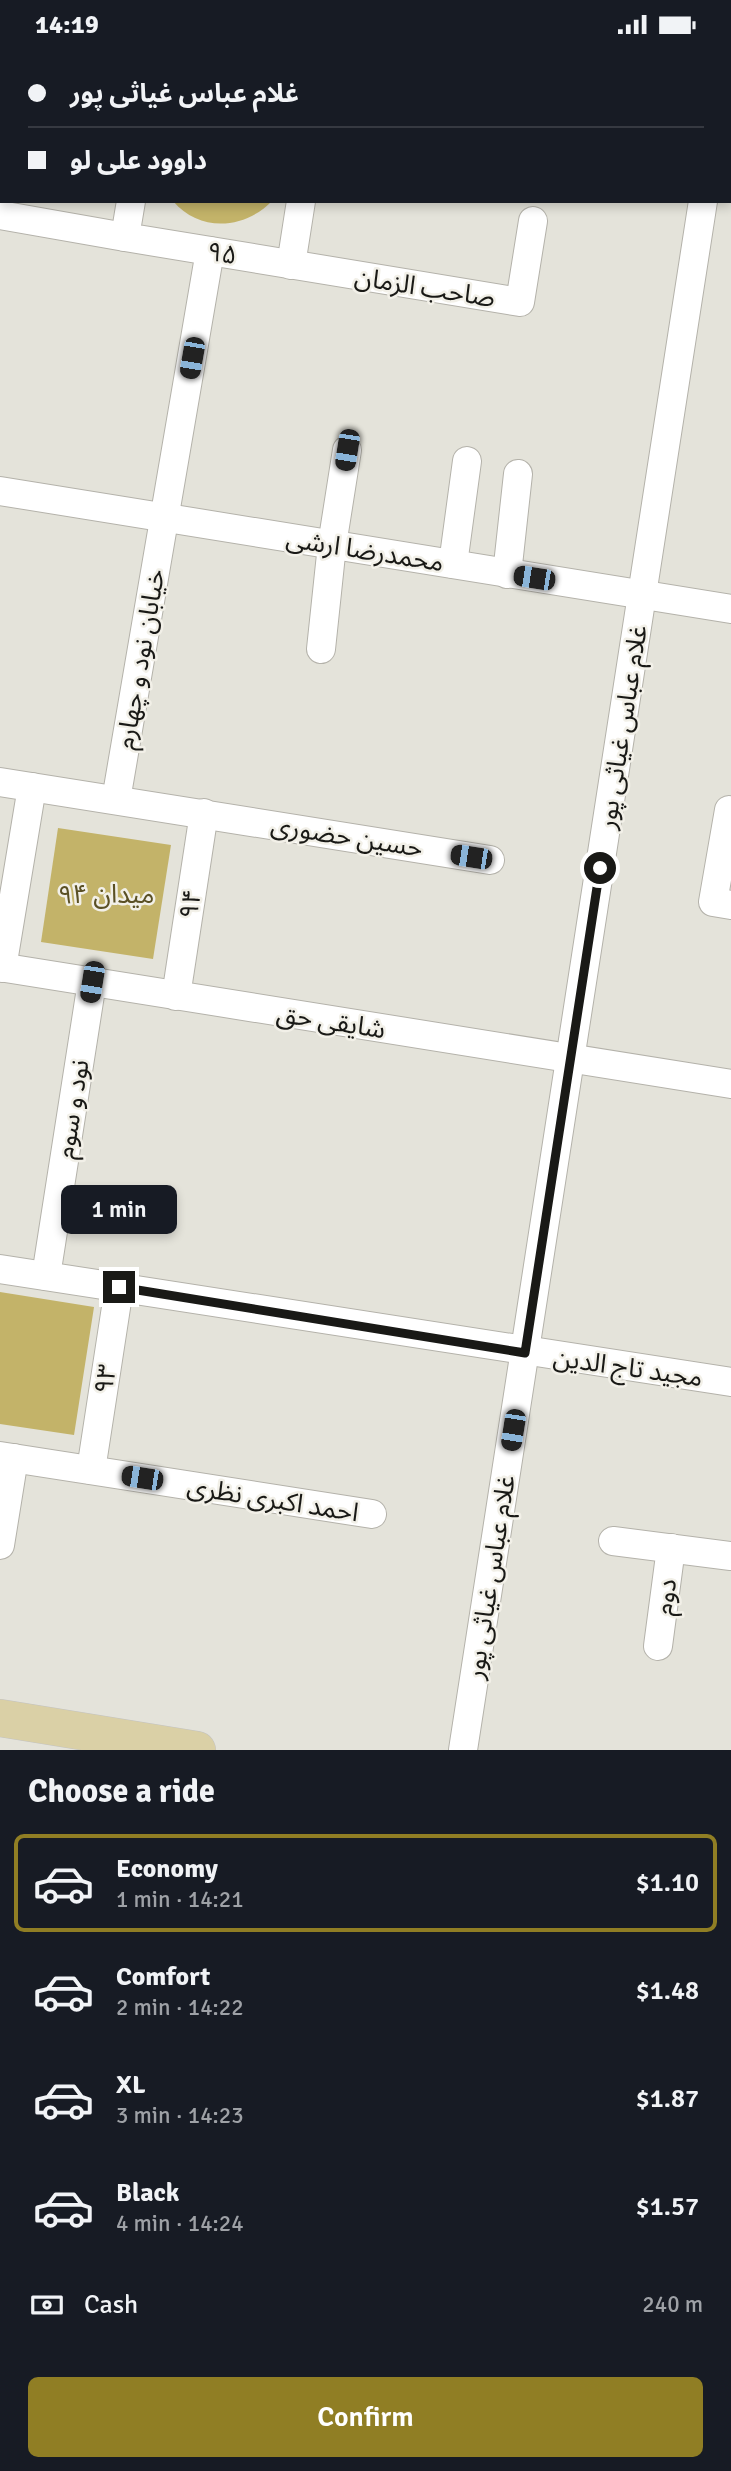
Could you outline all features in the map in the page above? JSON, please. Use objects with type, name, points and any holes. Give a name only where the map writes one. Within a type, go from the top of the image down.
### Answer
[{"type":"main road","points":[[0,1718],[197,1750]]},
{"type":"street","points":[[125,237],[131,203]]},
{"type":"street","points":[[290,265],[301,203]]},
{"type":"street","name":"غلام عباس غیاثی ‌پور","points":[[463,1750],[703,203]]},
{"type":"street","name":"۹۵","points":[[0,215],[290,265]]},
{"type":"street","name":"صاحب الزمان","points":[[290,265],[520,302],[533,221]]},
{"type":"street","name":"خیابان نود و چهارم","points":[[116,800],[210,251]]},
{"type":"street","points":[[321,649],[332,545],[347,450]]},
{"type":"street","points":[[453,564],[467,461]]},
{"type":"street","points":[[507,574],[518,474]]},
{"type":"street","name":"محمدرضا ارشی","points":[[0,491],[731,609]]},
{"type":"street","name":"حسین حضوری","points":[[0,782],[489,860]]},
{"type":"street","points":[[1,968],[32,787]]},
{"type":"street","points":[[722,904],[729,810]]},
{"type":"street","name":"۹۴","points":[[176,996],[204,813]]},
{"type":"street","name":"شایقی حق","points":[[1,968],[731,1084]]},
{"type":"street","name":"نود و سوم","points":[[46,1276],[92,982]]},
{"type":"street","name":"مجید تاج الدین","points":[[0,1269],[525,1353],[731,1382]]},
{"type":"street","name":"۹۳","points":[[91,1470],[119,1287]]},
{"type":"street","points":[[0,1545],[7,1457],[91,1470]]},
{"type":"street","name":"احمد اکبری نظری","points":[[91,1470],[372,1514]]},
{"type":"street","points":[[613,1541],[731,1556]]},
{"type":"street","name":"دوم","points":[[658,1646],[671,1548]]},
{"type":"green space","points":[[175,203],[270,203],[236,222],[209,222],[184,211]]},
{"type":"green space","name":"میدان ۹۴","points":[[58,828],[171,845],[153,959],[41,942]]},
{"type":"green space","points":[[0,1292],[94,1307],[74,1435],[0,1424]]},
{"type":"route","points":[[119,1287],[525,1353],[600,868]]}]
